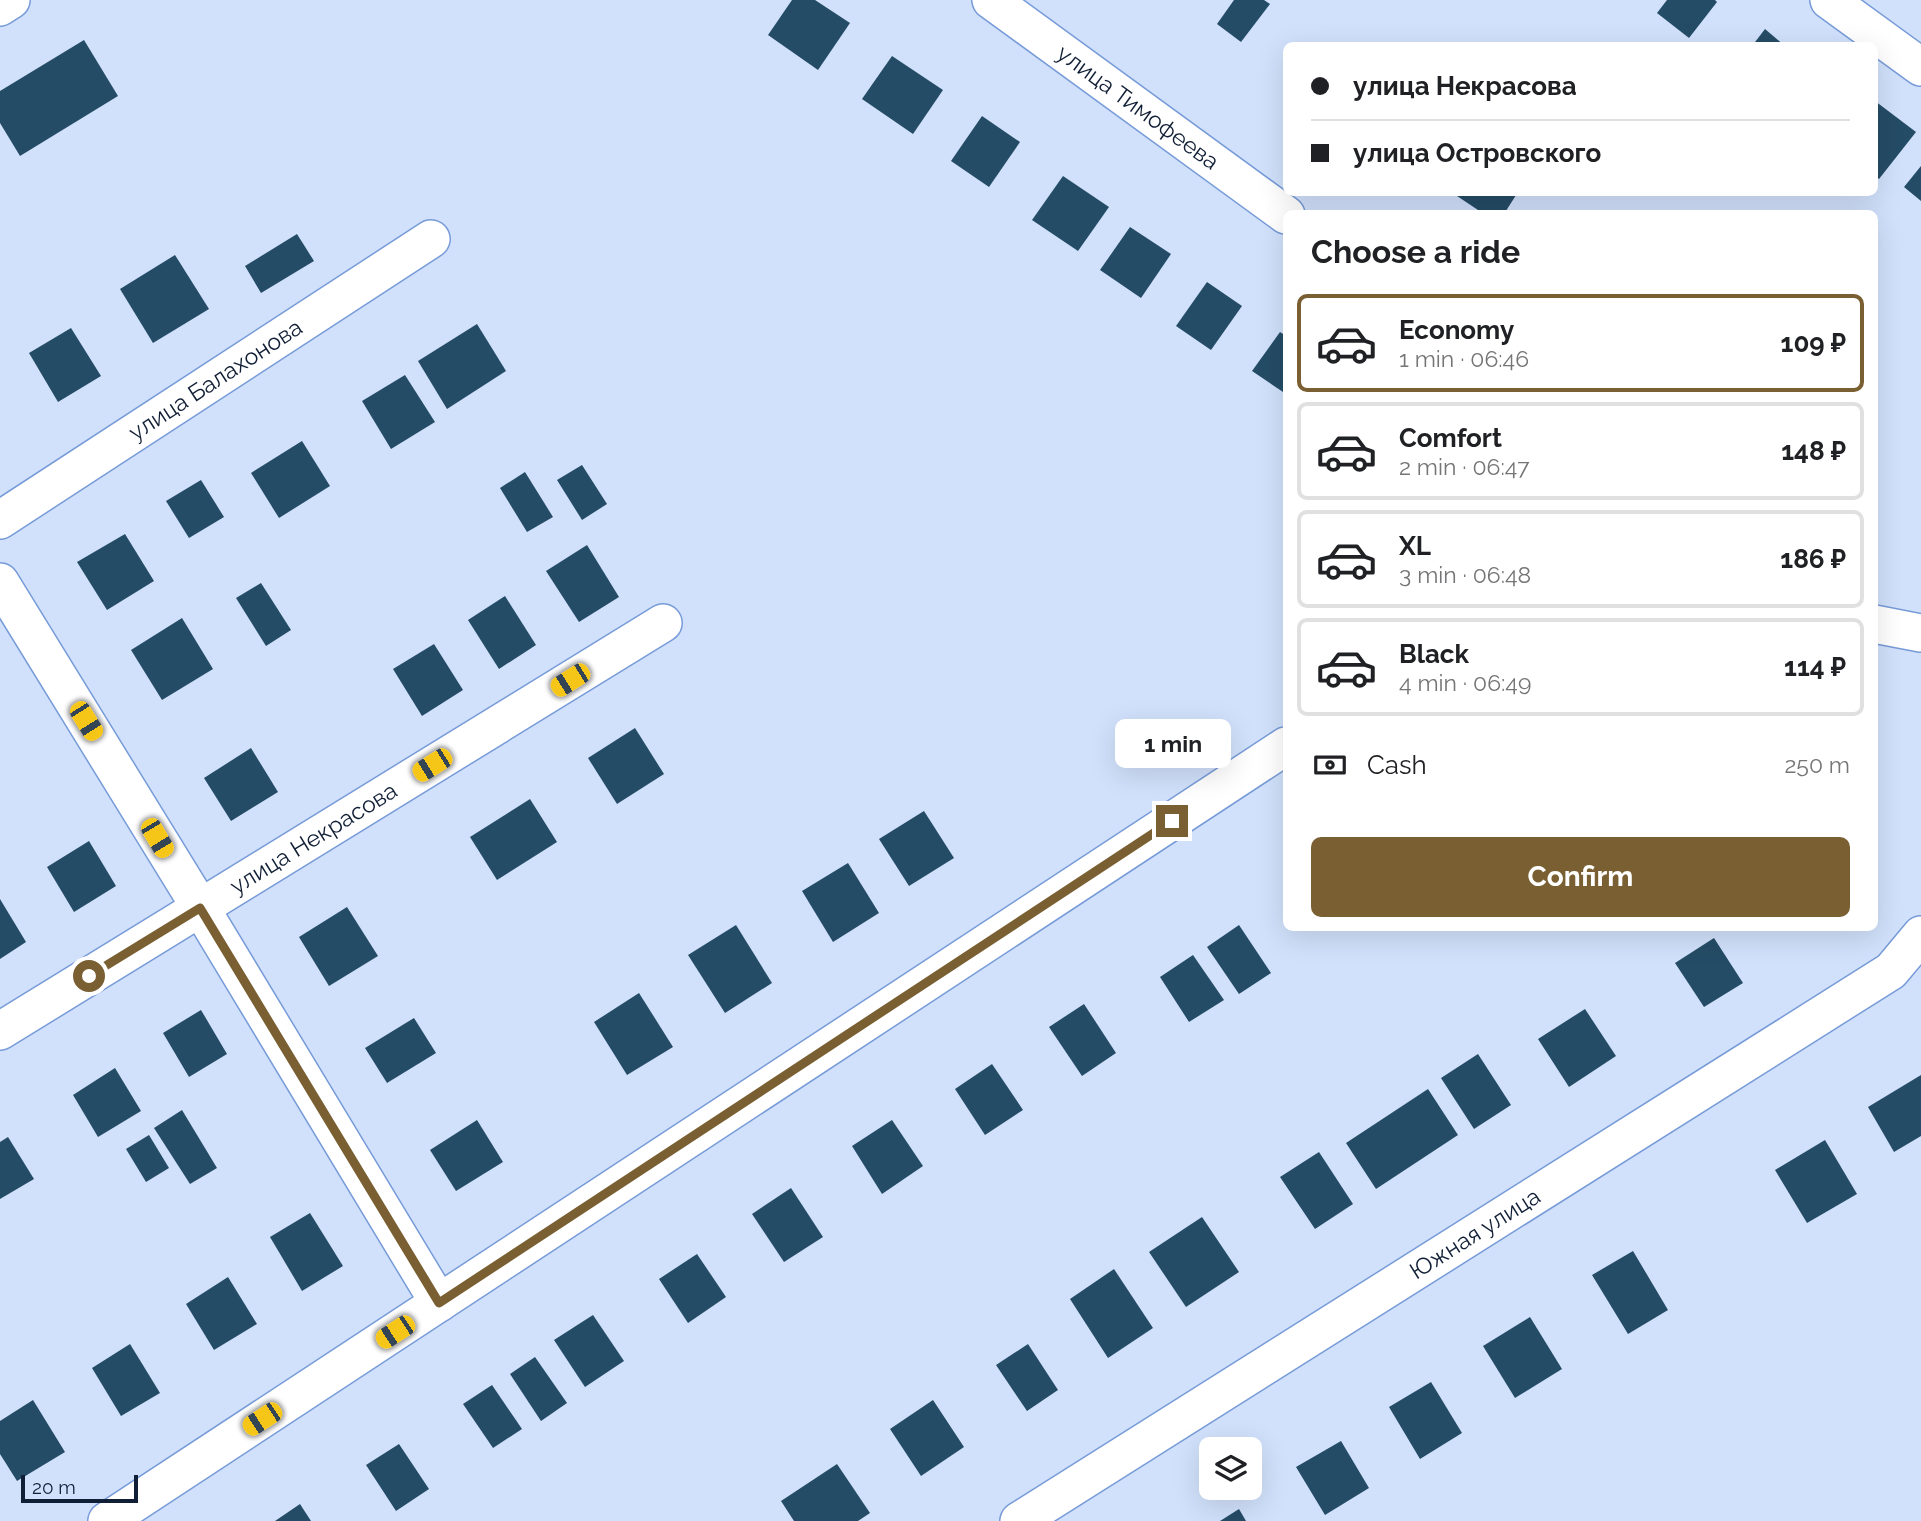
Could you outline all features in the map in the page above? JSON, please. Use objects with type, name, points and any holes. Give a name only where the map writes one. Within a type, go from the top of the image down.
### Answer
[{"type":"street","points":[[0,7],[11,0]]},
{"type":"street","name":"улица Тимофеева","points":[[991,0],[1283,213]]},
{"type":"street","points":[[1829,0],[1921,67]]},
{"type":"street","name":"улица Балахонова","points":[[0,520],[431,239]]},
{"type":"street","points":[[0,582],[439,1303]]},
{"type":"street","name":"улица Некрасова","points":[[0,1031],[663,623]]},
{"type":"street","points":[[1878,625],[1921,633]]},
{"type":"street","points":[[107,1521],[1283,748]]},
{"type":"street","name":"Южная улица","points":[[1019,1521],[1891,971],[1921,935]]},
{"type":"building","points":[[792,0],[815,0],[850,23],[818,70],[768,35]]},
{"type":"building","points":[[1234,0],[1264,0],[1270,4],[1241,42],[1217,24]]},
{"type":"building","points":[[1667,0],[1717,2],[1689,38],[1657,13]]},
{"type":"building","points":[[1765,29],[1780,42],[1755,42]]},
{"type":"building","points":[[84,40],[118,96],[20,156],[0,123],[0,91]]},
{"type":"building","points":[[892,56],[943,90],[913,134],[862,99]]},
{"type":"building","points":[[1878,103],[1916,132],[1878,178]]},
{"type":"building","points":[[982,116],[1020,142],[989,187],[951,161]]},
{"type":"building","points":[[1921,166],[1921,201],[1904,187]]},
{"type":"building","points":[[1063,176],[1109,207],[1078,251],[1032,220]]},
{"type":"building","points":[[1457,196],[1515,196],[1507,210],[1478,210]]},
{"type":"building","points":[[1130,227],[1171,254],[1141,298],[1100,270]]},
{"type":"building","points":[[297,234],[314,261],[261,293],[245,266]]},
{"type":"building","points":[[175,255],[209,309],[153,343],[120,289]]},
{"type":"building","points":[[1207,282],[1242,306],[1211,350],[1176,326]]},
{"type":"building","points":[[477,324],[506,371],[447,409],[418,361]]},
{"type":"building","points":[[71,328],[101,376],[58,402],[29,353]]},
{"type":"building","points":[[1280,332],[1283,334],[1283,392],[1252,371]]},
{"type":"building","points":[[405,375],[435,422],[391,449],[362,401]]},
{"type":"building","points":[[302,441],[330,486],[279,518],[251,473]]},
{"type":"building","points":[[582,465],[607,504],[582,520],[557,480]]},
{"type":"building","points":[[525,472],[553,517],[527,532],[500,488]]},
{"type":"building","points":[[201,480],[224,517],[189,538],[166,501]]},
{"type":"building","points":[[125,534],[154,581],[107,610],[77,562]]},
{"type":"building","points":[[587,545],[619,597],[579,622],[546,571]]},
{"type":"building","points":[[261,583],[291,630],[266,646],[236,598]]},
{"type":"building","points":[[505,596],[536,645],[499,669],[468,620]]},
{"type":"building","points":[[182,618],[213,669],[162,700],[131,650]]},
{"type":"building","points":[[434,644],[463,690],[422,716],[393,669]]},
{"type":"building","points":[[635,728],[664,774],[617,804],[588,758]]},
{"type":"building","points":[[251,748],[278,792],[231,821],[204,778]]},
{"type":"building","points":[[530,799],[557,842],[497,880],[470,837]]},
{"type":"building","points":[[924,811],[954,858],[909,886],[879,839]]},
{"type":"building","points":[[89,841],[116,886],[74,912],[47,867]]},
{"type":"building","points":[[848,863],[879,913],[833,942],[802,891]]},
{"type":"building","points":[[0,899],[26,942],[0,959]]},
{"type":"building","points":[[347,907],[378,956],[329,986],[299,937]]},
{"type":"building","points":[[736,925],[772,983],[725,1013],[688,955]]},
{"type":"building","points":[[1239,925],[1271,973],[1239,994],[1207,947]]},
{"type":"building","points":[[1714,938],[1743,983],[1704,1007],[1675,963]]},
{"type":"building","points":[[1193,955],[1224,1000],[1189,1022],[1160,977]]},
{"type":"building","points":[[639,993],[673,1047],[627,1075],[594,1022]]},
{"type":"building","points":[[1084,1004],[1116,1053],[1082,1076],[1049,1027]]},
{"type":"building","points":[[1585,1009],[1616,1056],[1569,1087],[1538,1039]]},
{"type":"building","points":[[201,1010],[227,1054],[189,1077],[163,1033]]},
{"type":"building","points":[[414,1018],[436,1053],[387,1083],[365,1048]]},
{"type":"building","points":[[1478,1054],[1511,1105],[1474,1129],[1441,1078]]},
{"type":"building","points":[[992,1064],[1023,1110],[985,1135],[955,1089]]},
{"type":"building","points":[[115,1068],[141,1111],[98,1137],[73,1095]]},
{"type":"building","points":[[1921,1075],[1921,1136],[1894,1152],[1868,1107]]},
{"type":"building","points":[[1428,1089],[1458,1135],[1376,1189],[1346,1143]]},
{"type":"building","points":[[182,1110],[217,1168],[190,1184],[154,1128]]},
{"type":"building","points":[[477,1120],[503,1162],[456,1191],[430,1150]]},
{"type":"building","points":[[892,1120],[923,1166],[882,1194],[852,1146]]},
{"type":"building","points":[[149,1135],[169,1168],[146,1182],[126,1149]]},
{"type":"building","points":[[8,1137],[34,1179],[0,1199],[0,1142]]},
{"type":"building","points":[[1825,1140],[1857,1194],[1807,1223],[1775,1170]]},
{"type":"building","points":[[1319,1152],[1353,1204],[1315,1229],[1280,1177]]},
{"type":"building","points":[[791,1188],[823,1237],[784,1262],[752,1214]]},
{"type":"building","points":[[310,1213],[343,1266],[302,1291],[270,1237]]},
{"type":"building","points":[[1202,1217],[1239,1272],[1186,1307],[1149,1252]]},
{"type":"building","points":[[1633,1251],[1668,1310],[1628,1334],[1592,1275]]},
{"type":"building","points":[[697,1254],[726,1297],[688,1323],[659,1279]]},
{"type":"building","points":[[1114,1269],[1153,1328],[1108,1358],[1070,1299]]},
{"type":"building","points":[[228,1277],[257,1324],[214,1350],[186,1304]]},
{"type":"building","points":[[593,1315],[624,1361],[585,1387],[554,1340]]},
{"type":"building","points":[[1530,1317],[1562,1369],[1515,1398],[1483,1346]]},
{"type":"building","points":[[130,1344],[160,1393],[121,1416],[92,1368]]},
{"type":"building","points":[[1028,1344],[1058,1390],[1027,1411],[996,1365]]},
{"type":"building","points":[[535,1357],[567,1403],[541,1421],[510,1374]]},
{"type":"building","points":[[1431,1382],[1462,1433],[1420,1459],[1389,1407]]},
{"type":"building","points":[[492,1385],[522,1429],[493,1448],[463,1404]]},
{"type":"building","points":[[33,1400],[65,1452],[17,1481],[0,1454],[0,1421]]},
{"type":"building","points":[[933,1400],[964,1447],[921,1476],[890,1429]]},
{"type":"building","points":[[1341,1441],[1369,1488],[1325,1515],[1296,1467]]},
{"type":"building","points":[[399,1444],[429,1489],[396,1511],[366,1465]]},
{"type":"building","points":[[837,1464],[870,1513],[858,1521],[794,1521],[781,1501]]},
{"type":"building","points":[[300,1504],[311,1521],[275,1521]]},
{"type":"building","points":[[1239,1509],[1246,1521],[1220,1521]]},
{"type":"route","points":[[89,976],[200,908],[439,1303],[1172,821]]}]
